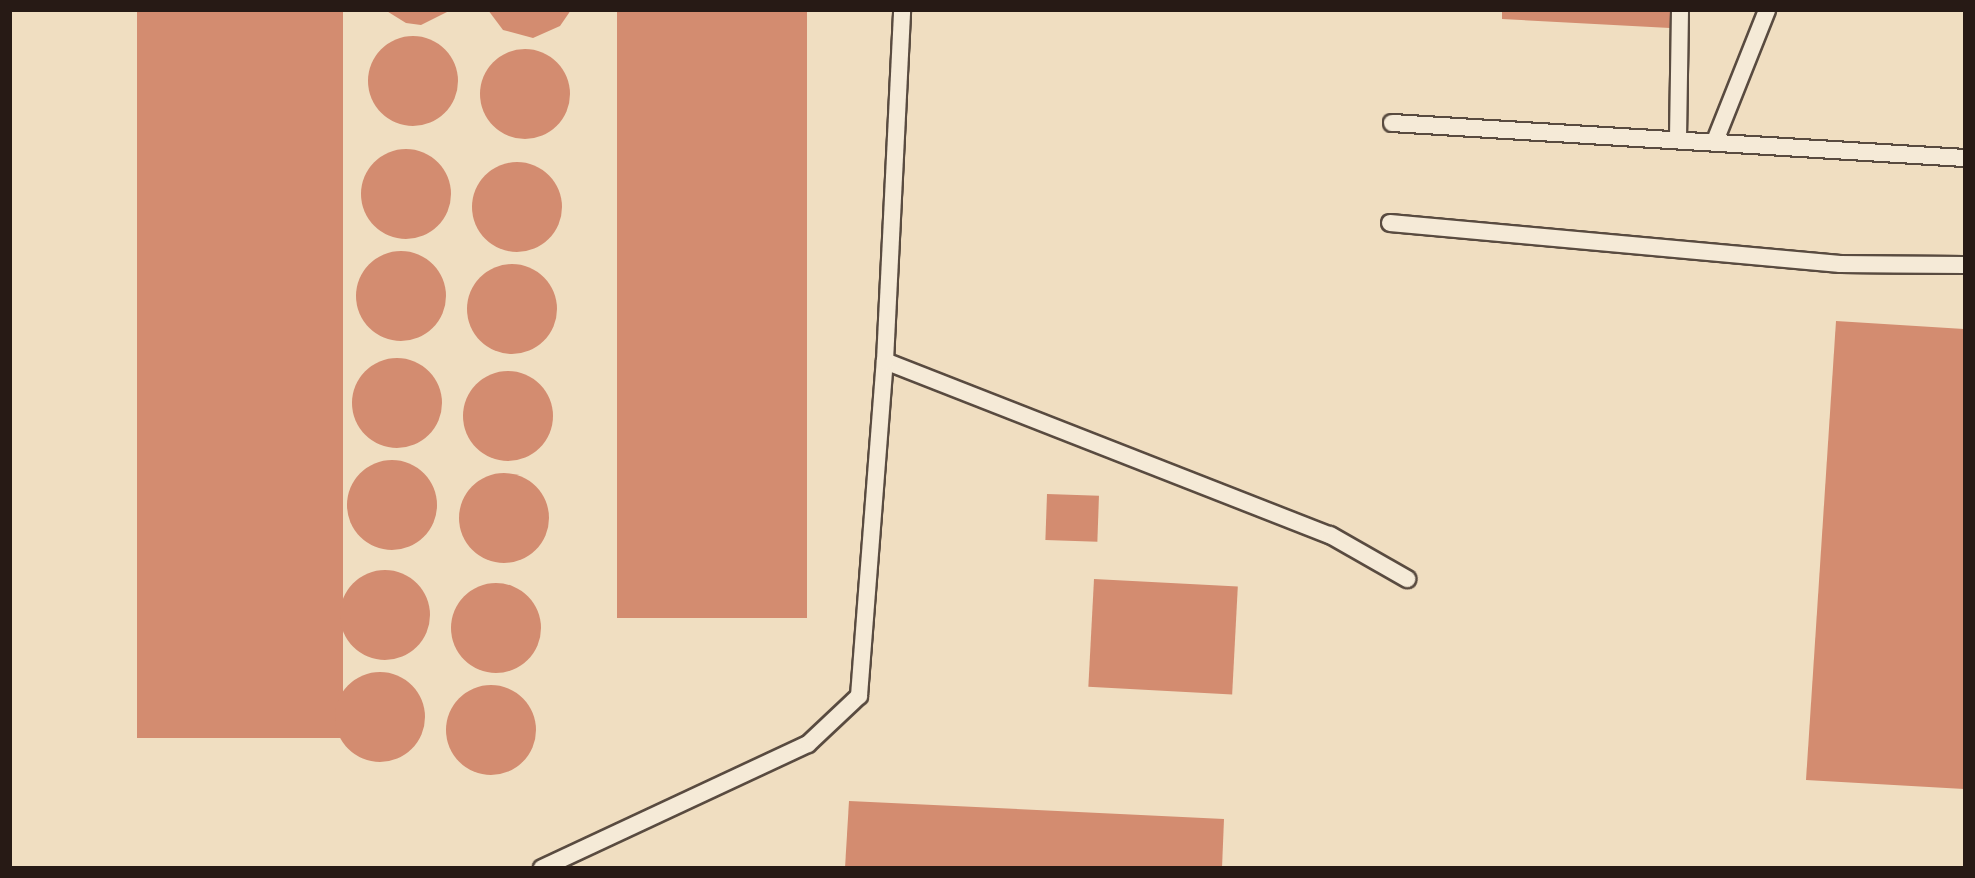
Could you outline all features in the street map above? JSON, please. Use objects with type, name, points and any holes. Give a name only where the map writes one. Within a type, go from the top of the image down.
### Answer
[{"type":"lane","points":[[542,867],[808,744],[859,696],[885,361],[902,10]]},
{"type":"lane","points":[[1678,138],[1680,10]]},
{"type":"lane","points":[[1715,141],[1767,10]]},
{"type":"lane","points":[[1392,123],[1678,138],[1965,158]]},
{"type":"lane","points":[[1390,223],[1840,264],[1965,265]]},
{"type":"lane","points":[[885,361],[1330,535],[1407,579]]},
{"type":"building","points":[[137,10],[343,10],[343,738],[137,738]]},
{"type":"building","points":[[385,10],[451,10],[421,25],[406,23]]},
{"type":"building","points":[[488,10],[571,10],[560,26],[533,38],[503,30]]},
{"type":"building","points":[[617,10],[807,10],[807,618],[617,618]]},
{"type":"building","points":[[1502,10],[1671,10],[1670,28],[1502,19]]},
{"type":"building","points":[[404,36],[422,36],[438,43],[451,56],[458,72],[458,90],[451,106],[438,119],[422,126],[404,126],[388,119],[375,106],[368,90],[368,72],[375,56],[388,43]]},
{"type":"building","points":[[516,49],[534,49],[550,56],[563,69],[570,85],[570,103],[563,119],[550,132],[534,139],[516,139],[500,132],[487,119],[480,103],[480,85],[487,69],[500,56]]},
{"type":"building","points":[[397,149],[415,149],[431,156],[444,169],[451,185],[451,203],[444,219],[431,232],[415,239],[397,239],[381,232],[368,219],[361,203],[361,185],[368,169],[381,156]]},
{"type":"building","points":[[508,162],[526,162],[542,169],[555,182],[562,198],[562,216],[555,232],[542,245],[526,252],[508,252],[492,245],[479,232],[472,216],[472,198],[479,182],[492,169]]},
{"type":"building","points":[[392,251],[410,251],[426,258],[439,271],[446,287],[446,305],[439,321],[426,334],[410,341],[392,341],[376,334],[363,321],[356,305],[356,287],[363,271],[376,258]]},
{"type":"building","points":[[503,264],[521,264],[537,271],[550,284],[557,300],[557,318],[550,334],[537,347],[521,354],[503,354],[487,347],[474,334],[467,318],[467,300],[474,284],[487,271]]},
{"type":"building","points":[[1836,321],[1964,329],[1964,789],[1806,780]]},
{"type":"building","points":[[388,358],[406,358],[422,365],[435,378],[442,394],[442,412],[435,428],[422,441],[406,448],[388,448],[372,441],[359,428],[352,412],[352,394],[359,378],[372,365]]},
{"type":"building","points":[[499,371],[517,371],[533,378],[546,391],[553,407],[553,425],[546,441],[533,454],[517,461],[499,461],[483,454],[470,441],[463,425],[463,407],[470,391],[483,378]]},
{"type":"building","points":[[392,460],[409,463],[424,473],[434,488],[437,505],[434,522],[424,537],[409,547],[392,550],[375,547],[360,537],[350,522],[347,505],[350,488],[360,473],[375,463]]},
{"type":"building","points":[[495,473],[513,473],[529,480],[542,493],[549,509],[549,527],[542,543],[529,556],[513,563],[495,563],[479,556],[466,543],[459,527],[459,509],[466,493],[479,480]]},
{"type":"building","points":[[1047,494],[1099,496],[1097,542],[1045,540]]},
{"type":"building","points":[[376,570],[394,570],[410,577],[423,590],[430,606],[430,624],[423,640],[410,653],[394,660],[376,660],[360,653],[347,640],[340,624],[340,606],[347,590],[360,577]]},
{"type":"building","points":[[1094,579],[1238,587],[1232,694],[1088,687]]},
{"type":"building","points":[[487,583],[505,583],[521,590],[534,603],[541,619],[541,637],[534,653],[521,666],[505,673],[487,673],[471,666],[458,653],[451,637],[451,619],[458,603],[471,590]]},
{"type":"building","points":[[371,672],[389,672],[405,679],[418,692],[425,708],[425,726],[418,742],[405,755],[389,762],[371,762],[355,755],[342,742],[335,726],[335,708],[342,692],[355,679]]},
{"type":"building","points":[[482,685],[500,685],[516,692],[529,705],[536,721],[536,739],[529,755],[516,768],[500,775],[482,775],[466,768],[453,755],[446,739],[446,721],[453,705],[466,692]]},
{"type":"building","points":[[849,801],[1224,819],[1222,868],[845,868]]}]
